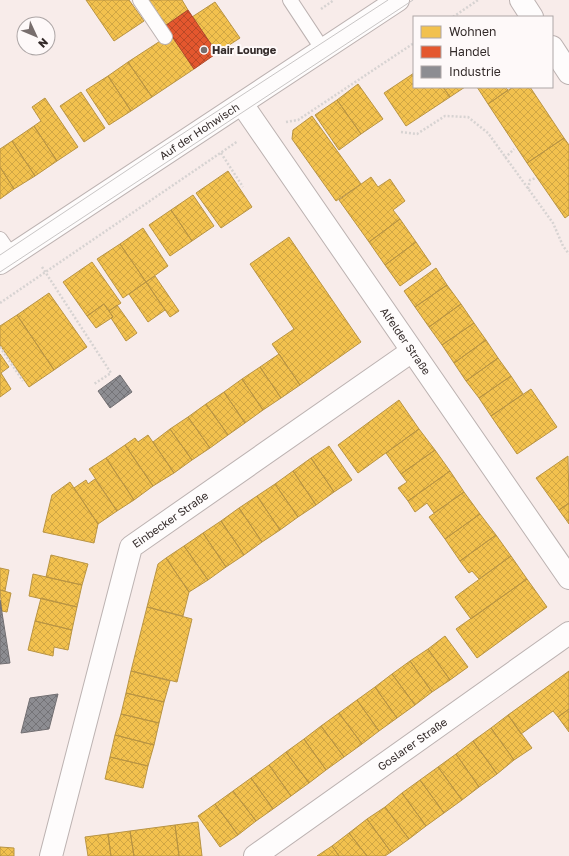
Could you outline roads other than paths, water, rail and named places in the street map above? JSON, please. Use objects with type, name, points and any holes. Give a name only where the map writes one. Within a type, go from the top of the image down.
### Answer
[{"type":"street","name":"Auf der Hohwisch","points":[[10,250],[242,104],[398,0]]},
{"type":"street","points":[[521,0],[531,16]]},
{"type":"street","points":[[553,49],[569,73]]},
{"type":"street","name":"Alfelder Straße","points":[[242,104],[569,578]]},
{"type":"street","name":"Einbecker Straße","points":[[52,856],[131,547],[412,351]]},
{"type":"street","name":"Goslarer Straße","points":[[255,856],[569,633]]},
{"type":"lane","points":[[140,0],[165,37]]},
{"type":"lane","points":[[290,0],[323,50]]},
{"type":"tram line","points":[[0,255],[156,151],[388,0]]},
{"type":"tram line","points":[[0,272],[413,0]]},
{"type":"place","name":"Hair Lounge","points":[[204,50]]}]
